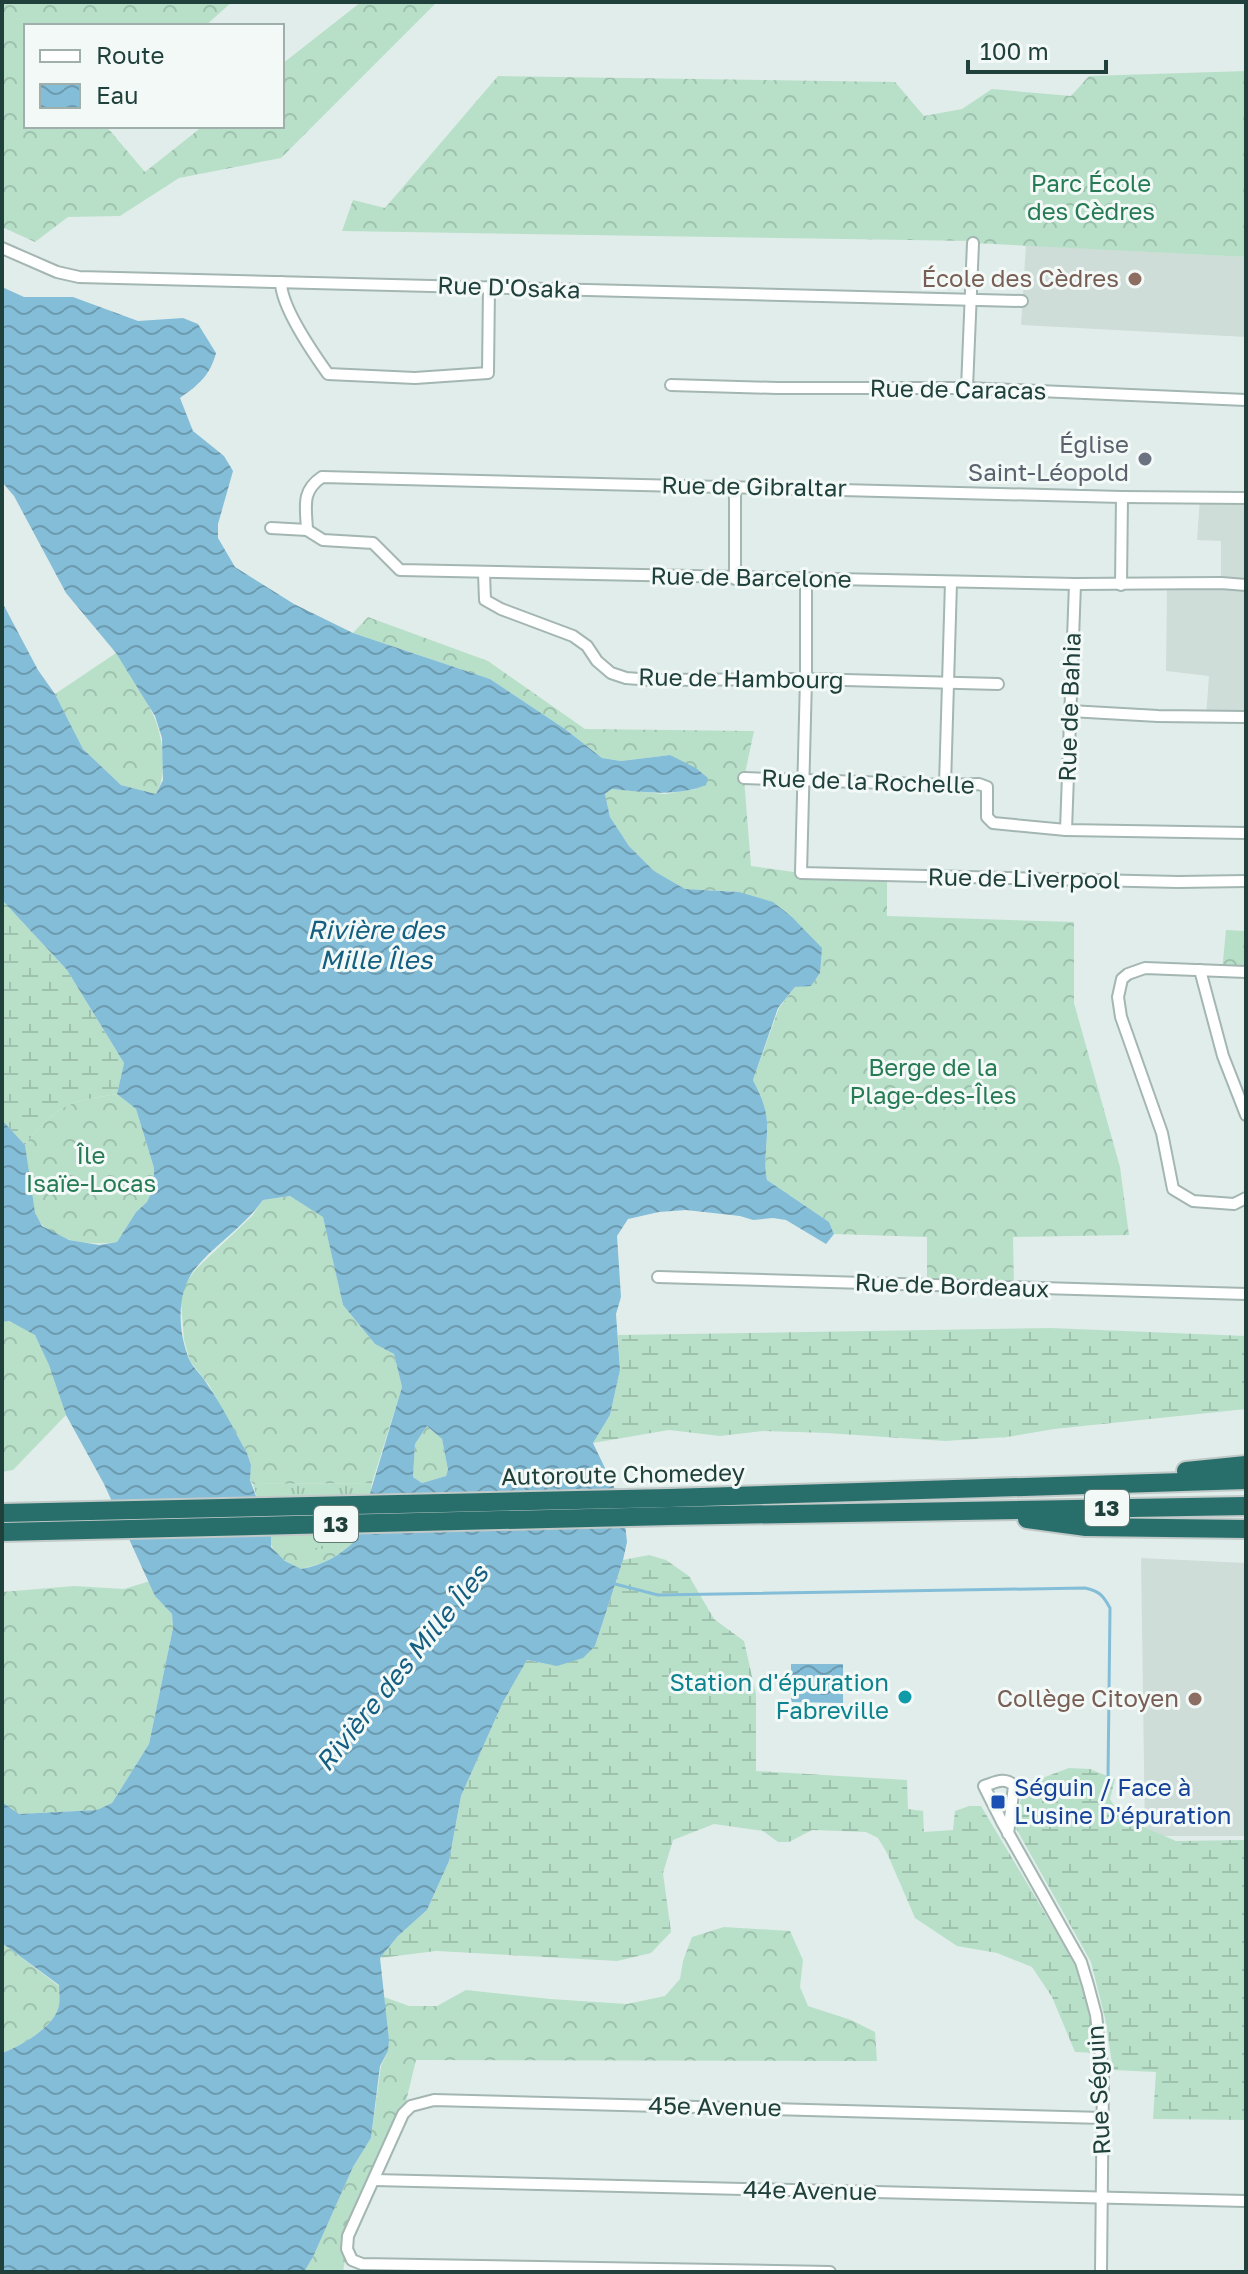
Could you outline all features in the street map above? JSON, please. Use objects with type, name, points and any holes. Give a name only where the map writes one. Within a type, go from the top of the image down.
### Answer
[{"type":"highway","points":[[1052,1486],[1246,1465]]},
{"type":"highway","name":"Autoroute Chomedey","points":[[2,1532],[670,1507],[1052,1486],[1246,1480]]},
{"type":"highway","name":"Autoroute Chomedey","points":[[2,1513],[670,1507],[968,1511],[1246,1506]]},
{"type":"highway","points":[[968,1511],[1086,1527],[1246,1529]]},
{"type":"street","points":[[967,388],[973,243]]},
{"type":"street","name":"Rue D'Osaka","points":[[2,248],[57,272],[79,277],[1022,301]]},
{"type":"street","points":[[281,282],[281,292],[290,311],[328,374],[415,378],[488,373],[489,287]]},
{"type":"street","name":"Rue de Caracas","points":[[671,385],[967,388],[1246,400]]},
{"type":"street","name":"Rue de Gibraltar","points":[[307,530],[306,493],[322,477],[1246,498]]},
{"type":"street","points":[[735,486],[735,579]]},
{"type":"street","points":[[1121,585],[1122,497]]},
{"type":"street","name":"Rue de Barcelone","points":[[271,528],[307,530],[323,540],[373,543],[400,570],[735,579],[1246,585]]},
{"type":"street","name":"Rue de Hambourg","points":[[484,573],[485,600],[573,636],[587,646],[597,661],[611,673],[626,678],[998,684]]},
{"type":"street","points":[[803,779],[806,579]]},
{"type":"street","points":[[945,785],[951,582]]},
{"type":"street","name":"Rue de Bahia","points":[[1066,830],[1075,584]]},
{"type":"street","points":[[1070,711],[1246,717]]},
{"type":"street","name":"Rue de la Rochelle","points":[[744,778],[979,784],[987,787],[987,817],[993,823],[1066,830],[1246,833]]},
{"type":"street","name":"Rue de Liverpool","points":[[803,779],[801,873],[1162,882],[1246,881]]},
{"type":"street","points":[[1246,972],[1145,968],[1122,979],[1118,997],[1121,1017],[1162,1133],[1173,1189],[1193,1201],[1234,1204],[1246,1198]]},
{"type":"street","points":[[1200,970],[1223,1056],[1246,1115]]},
{"type":"street","name":"Rue de Bordeaux","points":[[658,1277],[1246,1294]]},
{"type":"street","name":"Rue Séguin","points":[[1008,1834],[1014,1786],[1007,1781],[999,1781],[984,1786],[1008,1834],[1081,1962],[1096,2015],[1104,2118],[1101,2272]]},
{"type":"street","name":"45e Avenue","points":[[830,2272],[362,2264],[352,2260],[347,2249],[348,2236],[403,2114],[411,2106],[434,2100],[1104,2118]]},
{"type":"street","name":"44e Avenue","points":[[374,2180],[1246,2201]]},
{"type":"shaded area","name":"École des Cèdres","points":[[1026,245],[1246,257],[1246,337],[1021,325]]},
{"type":"shaded area","points":[[1200,498],[1246,498],[1246,717],[1206,717],[1209,676],[1166,671],[1167,584],[1221,583],[1221,541],[1197,540]]},
{"type":"shaded area","name":"Collège Citoyen","points":[[1141,1558],[1246,1563],[1246,1836],[1145,1836]]},
{"type":"green space","points":[[2,2],[232,2],[207,24],[24,24],[24,128],[108,128],[145,172],[200,128],[284,128],[284,62],[361,2],[436,3],[281,158],[179,178],[120,216],[68,217],[35,242],[2,227]]},
{"type":"green space","name":"Parc École des Cèdres","points":[[1246,71],[1246,257],[972,241],[342,231],[353,200],[385,208],[498,76],[895,82],[924,116],[962,109],[992,89],[1071,96],[1089,76]]},
{"type":"green space","name":"Berge de la Plage-des-Îles","points":[[368,617],[488,661],[585,729],[754,731],[744,778],[751,866],[801,873],[887,876],[887,916],[1074,922],[1074,1003],[1120,1167],[1129,1235],[1013,1237],[1014,1289],[927,1285],[927,1237],[834,1234],[829,1222],[767,1180],[766,1116],[753,1080],[779,1008],[795,987],[811,985],[820,973],[739,892],[685,889],[654,871],[629,846],[610,817],[605,794],[612,789],[665,794],[696,789],[670,755],[621,761],[602,758],[490,679],[353,633]]},
{"type":"green space","points":[[116,653],[147,702],[158,728],[163,767],[156,794],[121,785],[83,749],[55,694]]},
{"type":"green space","points":[[2,900],[67,970],[124,1063],[117,1094],[64,1108],[46,1121],[25,1145],[2,1120]]},
{"type":"green space","points":[[1226,930],[1246,931],[1246,981],[1242,972],[1222,971]]},
{"type":"green space","name":"Île Isaïe-Locas","points":[[117,1094],[136,1109],[154,1168],[154,1188],[117,1242],[82,1242],[58,1236],[40,1223],[35,1213],[25,1145],[46,1121],[64,1108]]},
{"type":"green space","points":[[290,1196],[323,1216],[343,1305],[375,1344],[394,1354],[402,1387],[372,1483],[253,1484],[247,1453],[209,1385],[190,1361],[184,1340],[181,1302],[185,1284],[196,1269],[252,1216],[263,1200]]},
{"type":"green space","points":[[8,1321],[35,1334],[66,1415],[13,1470],[2,1472],[2,1322]]},
{"type":"green space","points":[[1051,1328],[1246,1336],[1246,1409],[1054,1429],[1007,1437],[945,1441],[763,1431],[720,1436],[669,1430],[593,1443],[610,1415],[620,1370],[618,1335]]},
{"type":"green space","points":[[427,1426],[442,1439],[448,1470],[446,1476],[422,1483],[413,1477],[415,1444]]},
{"type":"green space","points":[[372,1483],[370,1496],[257,1498],[253,1484]]},
{"type":"green space","points":[[359,1533],[343,1552],[337,1548],[312,1550],[270,1541],[270,1535]]},
{"type":"green space","points":[[270,1541],[315,1550],[335,1547],[343,1552],[323,1563],[301,1569],[278,1555]]},
{"type":"green space","points":[[649,1555],[666,1560],[689,1576],[714,1619],[744,1641],[756,1694],[756,1771],[907,1780],[908,1809],[923,1811],[924,1832],[953,1830],[955,1811],[981,1806],[1075,1964],[1086,1996],[1095,2053],[1075,2052],[1052,1997],[1032,1967],[997,1953],[957,1946],[915,1918],[887,1853],[878,1838],[866,1832],[812,1830],[789,1842],[778,1842],[763,1831],[714,1824],[673,1840],[663,1873],[671,1932],[651,1953],[617,1961],[436,1951],[380,1958],[398,1936],[427,1910],[449,1861],[461,1796],[503,1702],[527,1660],[557,1666],[595,1646],[623,1560]]},
{"type":"green space","points":[[150,1581],[155,1596],[172,1614],[173,1628],[149,1744],[112,1803],[97,1810],[19,1814],[2,1802],[2,1592],[74,1586],[124,1589]]},
{"type":"green space","points":[[1069,1768],[1090,1769],[1115,1779],[1110,1799],[1121,1817],[1176,1841],[1246,1840],[1246,2120],[1153,2119],[1156,2072],[1113,2070],[1105,2018],[1091,1962],[1013,1823],[1026,1784]]},
{"type":"green space","points":[[724,1927],[790,1931],[803,1960],[800,1987],[808,2006],[851,2020],[875,2032],[877,2061],[416,2060],[403,2114],[347,2249],[343,2272],[304,2272],[353,2167],[371,2138],[381,2066],[388,2051],[384,1997],[409,2006],[437,2006],[466,1990],[627,2004],[665,1996],[680,1979],[692,1937]]},
{"type":"green space","points":[[2,1943],[59,1986],[59,2005],[44,2028],[27,2041],[2,2053]]},
{"type":"water","name":"Rivière des Mille Îles","points":[[2,287],[24,297],[73,297],[138,321],[183,318],[198,324],[216,353],[202,379],[180,398],[193,431],[224,456],[233,471],[218,524],[218,538],[235,567],[294,604],[353,633],[490,679],[602,758],[621,761],[670,755],[696,768],[708,778],[706,785],[695,789],[648,792],[612,789],[605,794],[610,817],[629,846],[654,871],[685,889],[739,892],[773,902],[822,948],[820,973],[811,986],[795,987],[778,1008],[753,1080],[766,1116],[767,1180],[829,1222],[834,1234],[826,1244],[786,1220],[753,1220],[686,1210],[628,1219],[617,1236],[621,1297],[616,1314],[620,1370],[610,1415],[593,1443],[623,1506],[627,1542],[623,1560],[595,1646],[583,1658],[557,1666],[527,1660],[503,1702],[461,1796],[449,1861],[427,1910],[398,1936],[380,1958],[389,2040],[388,2051],[380,2066],[371,2138],[353,2167],[304,2272],[2,2272],[2,2053],[27,2041],[51,2021],[59,2005],[59,1985],[2,1943],[2,1802],[19,1814],[97,1810],[112,1803],[149,1744],[173,1628],[172,1614],[155,1596],[104,1484],[66,1415],[35,1335],[9,1321],[2,1322],[2,1120],[25,1145],[35,1213],[42,1226],[69,1240],[99,1245],[117,1242],[136,1212],[147,1202],[154,1187],[154,1168],[136,1109],[117,1094],[124,1063],[67,970],[2,900],[2,602],[83,749],[121,785],[156,794],[163,780],[162,738],[155,716],[116,653],[66,593],[14,496],[2,482]],"holes":[[[290,1196],[323,1217],[343,1305],[375,1344],[394,1354],[402,1387],[356,1540],[331,1559],[301,1569],[285,1561],[271,1547],[271,1537],[250,1480],[251,1465],[247,1453],[218,1400],[189,1359],[181,1325],[184,1290],[194,1270],[263,1200]],[[427,1426],[442,1439],[448,1470],[446,1476],[422,1483],[413,1477],[415,1444]]]},
{"type":"water","points":[[791,1664],[843,1664],[843,1703],[791,1702]]},
{"type":"waterway","points":[[615,1584],[658,1595],[1085,1588],[1094,1591],[1103,1597],[1110,1608],[1108,1778]]},
{"type":"place","name":"École des Cèdres","points":[[1135,279]]},
{"type":"place","name":"Église Saint-Léopold","points":[[1145,459]]},
{"type":"place","name":"Station d'épuration Fabreville","points":[[905,1697]]},
{"type":"place","name":"Collège Citoyen","points":[[1195,1699]]},
{"type":"place","name":"Séguin / Face à L'usine D'épuration","points":[[998,1802]]}]
